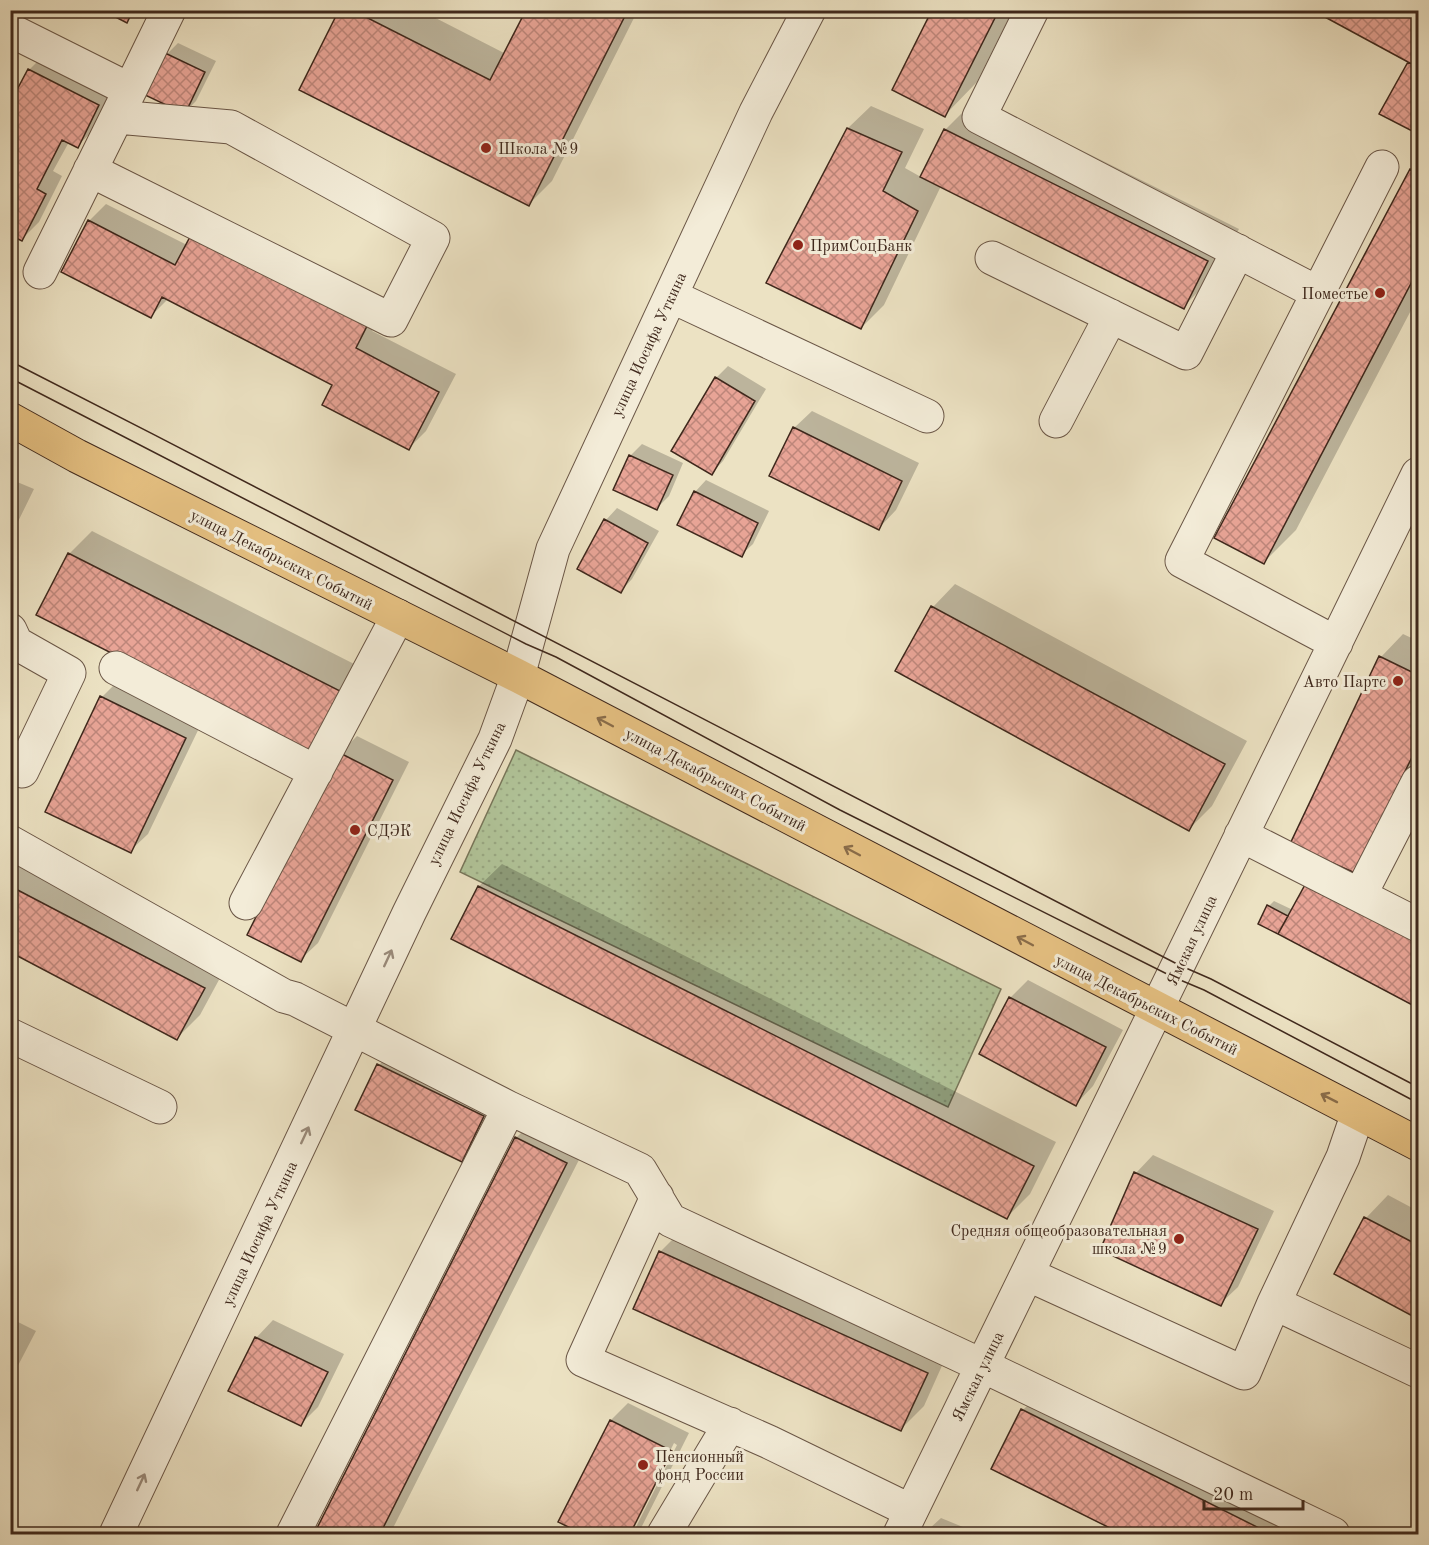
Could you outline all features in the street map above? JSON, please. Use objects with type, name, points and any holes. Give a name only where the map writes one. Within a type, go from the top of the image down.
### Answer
[{"type":"main road","name":"улица Декабрьских Событий","points":[[10,419],[77,456],[518,676],[1419,1144]]},
{"type":"street","points":[[40,272],[169,10]]},
{"type":"street","name":"улица Иосифа Уткина","points":[[116,1534],[408,913],[495,739],[518,676],[553,549],[756,112],[809,10]]},
{"type":"street","points":[[1032,10],[979,117],[1318,293]]},
{"type":"street","points":[[10,30],[123,104],[231,127],[433,238],[391,320],[90,170]]},
{"type":"street","points":[[1336,643],[1182,561],[1382,167]]},
{"type":"street","points":[[992,258],[1186,353],[1238,251]]},
{"type":"street","points":[[671,296],[927,416]]},
{"type":"street","points":[[1056,421],[1111,316]]},
{"type":"street","name":"Ямская улица","points":[[906,1523],[1419,474]]},
{"type":"street","points":[[246,903],[398,616]]},
{"type":"street","points":[[10,630],[16,644],[69,673],[22,771]]},
{"type":"street","points":[[116,668],[316,772]]},
{"type":"street","points":[[1360,895],[1419,782]]},
{"type":"street","points":[[1241,835],[1419,925]]},
{"type":"street","points":[[10,842],[284,996],[295,999],[509,1108],[640,1170],[670,1220],[983,1366],[1333,1534]]},
{"type":"street","points":[[10,1035],[160,1107]]},
{"type":"street","points":[[293,1534],[509,1108]]},
{"type":"street","points":[[1027,1274],[1244,1373],[1274,1303],[1343,1157],[1358,1113]]},
{"type":"street","points":[[657,1197],[583,1360],[730,1424],[906,1523]]},
{"type":"street","points":[[1274,1303],[1419,1371]]},
{"type":"street","points":[[664,1534],[730,1424]]},
{"type":"green space","points":[[516,750],[1001,989],[948,1107],[460,872]]},
{"type":"building","points":[[102,10],[133,10],[127,23]]},
{"type":"building","name":"Школа №9","points":[[339,10],[352,10],[490,80],[526,10],[628,10],[529,206],[299,90]]},
{"type":"building","points":[[932,10],[999,10],[945,117],[892,90]]},
{"type":"building","points":[[1312,10],[1418,10],[1418,67],[1408,62]]},
{"type":"building","points":[[165,53],[205,72],[185,114],[145,95]]},
{"type":"building","points":[[1408,62],[1418,67],[1418,134],[1379,114]]},
{"type":"building","points":[[28,69],[99,105],[78,148],[62,140],[37,189],[46,194],[22,241],[10,235],[10,103]]},
{"type":"building","points":[[847,128],[902,152],[883,191],[918,211],[861,329],[766,283]]},
{"type":"building","points":[[944,129],[1208,261],[1184,309],[920,177]]},
{"type":"building","points":[[1410,169],[1418,173],[1418,270],[1264,564],[1214,538]]},
{"type":"building","points":[[88,220],[175,265],[191,235],[367,326],[356,348],[439,392],[409,450],[322,405],[332,385],[162,297],[151,318],[61,272]]},
{"type":"building","points":[[715,377],[755,401],[712,475],[671,451]]},
{"type":"building","points":[[793,427],[902,481],[879,530],[769,476]]},
{"type":"building","points":[[629,455],[673,475],[657,510],[613,490]]},
{"type":"building","points":[[694,491],[758,523],[742,557],[677,525]]},
{"type":"building","points":[[10,504],[17,507],[10,521]]},
{"type":"building","points":[[604,519],[648,543],[621,593],[577,569]]},
{"type":"building","points":[[68,553],[342,692],[311,754],[36,615]]},
{"type":"building","points":[[931,606],[1225,764],[1189,831],[895,671]]},
{"type":"building","points":[[1379,656],[1418,675],[1418,745],[1355,873],[1290,844]]},
{"type":"building","points":[[100,696],[186,738],[131,853],[45,812]]},
{"type":"building","points":[[338,752],[393,780],[301,962],[247,935]]},
{"type":"building","points":[[1306,883],[1418,943],[1418,1008],[1278,934]]},
{"type":"building","points":[[10,886],[205,988],[177,1040],[10,952]]},
{"type":"building","points":[[478,886],[1034,1166],[1007,1219],[451,939]]},
{"type":"building","points":[[1267,905],[1288,916],[1278,934],[1258,924]]},
{"type":"building","points":[[1009,997],[1106,1047],[1076,1106],[979,1054]]},
{"type":"building","points":[[377,1064],[484,1116],[462,1162],[355,1110]]},
{"type":"building","points":[[515,1137],[567,1163],[380,1534],[314,1534]]},
{"type":"building","name":"Средняя общеобразовательная школа №9","points":[[1134,1172],[1258,1229],[1221,1306],[1100,1250]]},
{"type":"building","points":[[1364,1217],[1418,1245],[1418,1319],[1334,1274]]},
{"type":"building","points":[[659,1251],[928,1373],[901,1431],[633,1309]]},
{"type":"building","points":[[255,1337],[328,1372],[301,1426],[228,1391]]},
{"type":"building","points":[[1021,1409],[1271,1534],[1122,1534],[991,1469]]},
{"type":"building","points":[[610,1420],[672,1451],[630,1534],[583,1534],[558,1522]]},
{"type":"tram line","points":[[10,361],[1418,1087]]},
{"type":"tram line","points":[[10,378],[526,644],[556,657],[840,810],[1173,977],[1204,990],[1418,1103]]},
{"type":"place","name":"Школа №9","points":[[486,148]]},
{"type":"place","name":"ПримСоцБанк","points":[[798,245]]},
{"type":"place","name":"Поместье","points":[[1380,293]]},
{"type":"place","name":"Авто Партс","points":[[1398,681]]},
{"type":"place","name":"СДЭК","points":[[355,830]]},
{"type":"place","name":"Средняя общеобразовательная школа №9","points":[[1179,1239]]},
{"type":"place","name":"Пенсионный фонд России","points":[[643,1465]]}]
